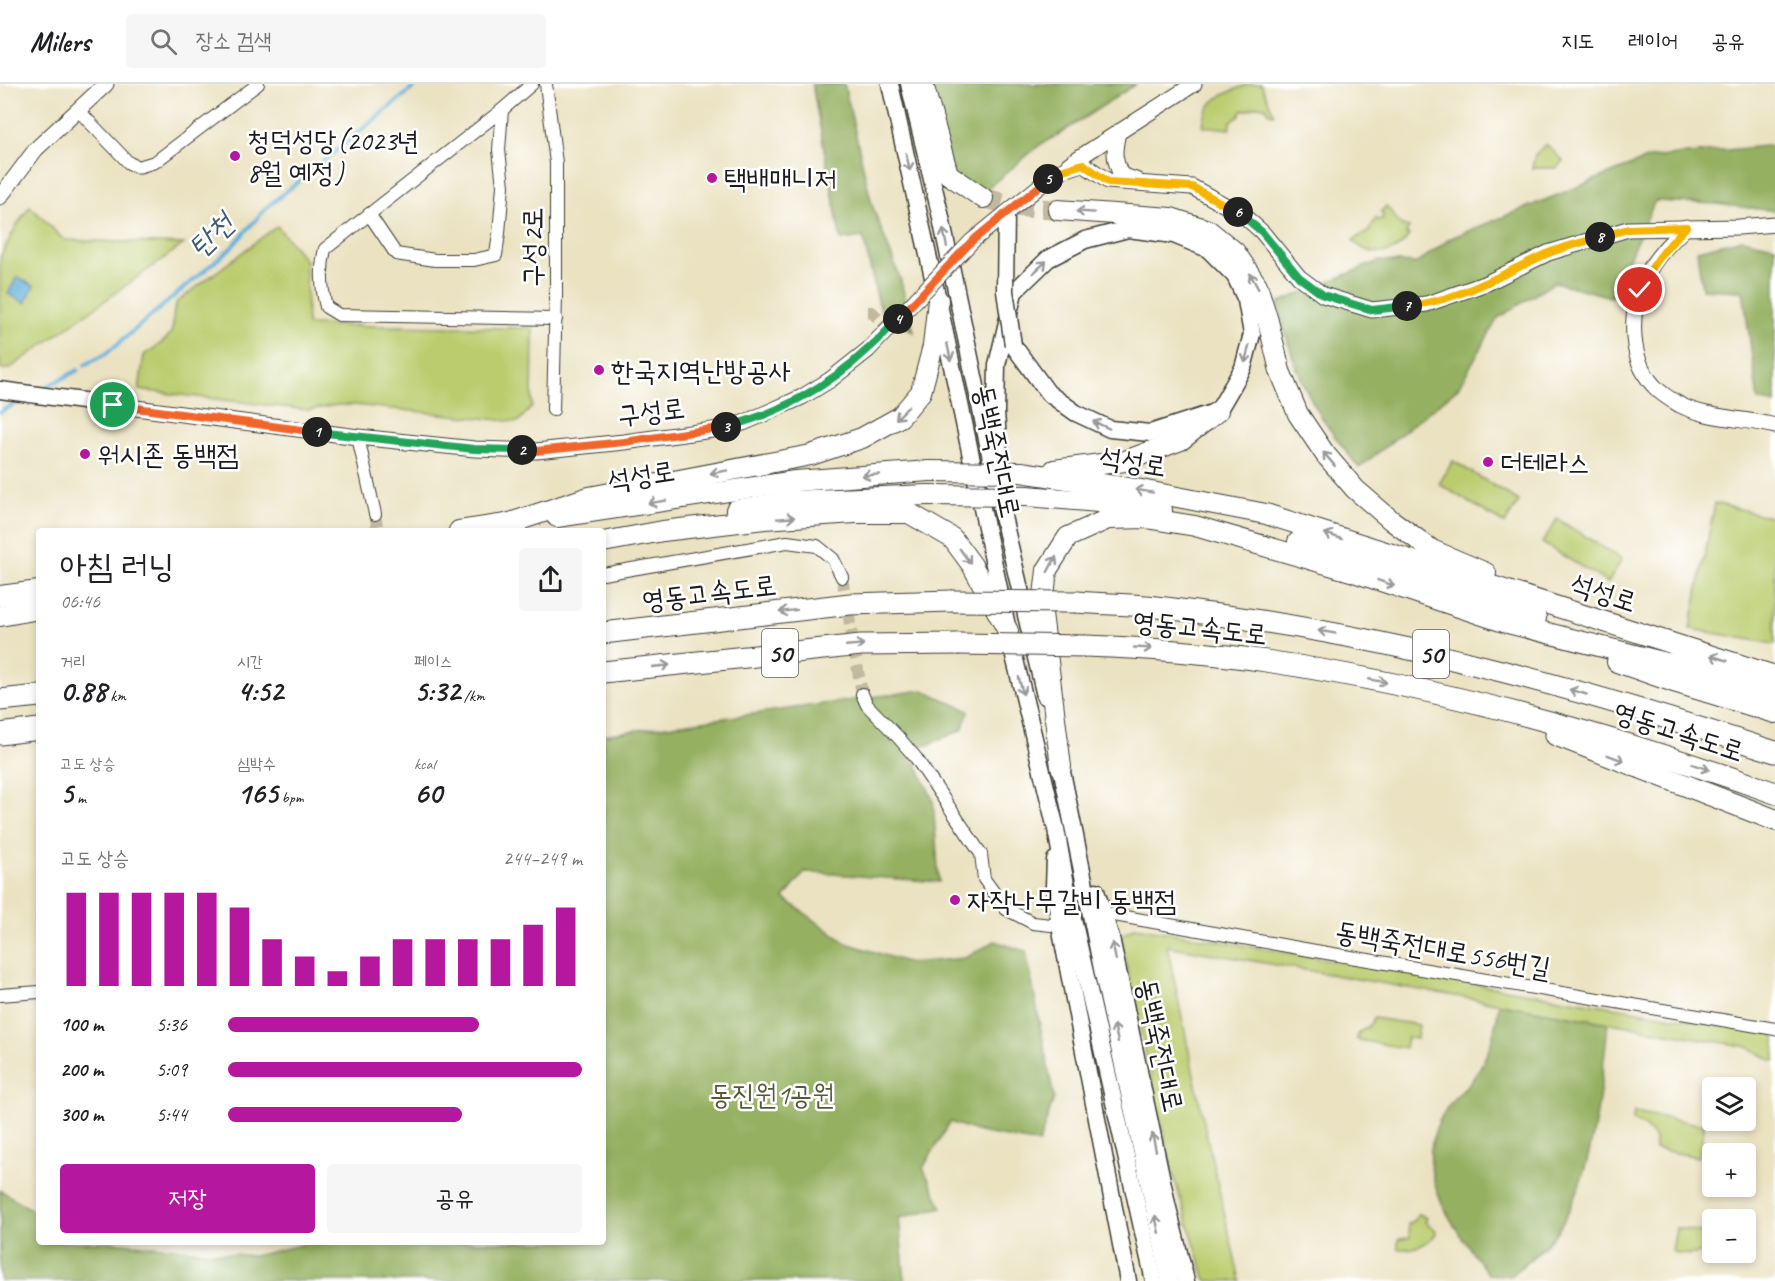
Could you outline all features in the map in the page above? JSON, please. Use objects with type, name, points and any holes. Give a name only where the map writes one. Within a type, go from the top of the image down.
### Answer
[{"type":"highway","points":[[921,84],[948,174],[983,198]]},
{"type":"highway","points":[[1058,210],[1171,218],[1208,230],[1235,252],[1257,285],[1280,371],[1298,414],[1325,454],[1356,489],[1391,520],[1432,550],[1571,611]]},
{"type":"highway","points":[[507,524],[589,496],[812,455],[862,438],[900,417],[921,392],[933,346],[938,300]]},
{"type":"highway","points":[[1022,472],[1125,461],[1181,440],[1218,411]]},
{"type":"highway","name":"석성로","points":[[480,528],[795,481],[930,471],[1022,472],[1141,490],[1266,514],[1775,676]]},
{"type":"highway","name":"석성로","points":[[606,531],[792,501],[927,495],[1027,496],[1135,505],[1258,530],[1380,565],[1682,667],[1775,695]]},
{"type":"highway","points":[[606,541],[663,531],[764,519],[855,513],[909,513],[952,538],[972,565],[1008,632]]},
{"type":"highway","points":[[1061,767],[1042,614],[1047,570],[1068,537],[1108,519],[1146,518],[1195,526],[1354,572],[1677,683],[1775,713]]},
{"type":"highway","points":[[0,596],[36,591]]},
{"type":"highway","name":"영동고속도로","points":[[606,633],[850,604],[951,601],[1146,606],[1263,621],[1428,653],[1633,707],[1775,752]]},
{"type":"highway","points":[[0,616],[36,610]]},
{"type":"highway","points":[[1504,622],[1682,667]]},
{"type":"highway","name":"영동고속도로","points":[[606,672],[861,645],[958,644],[1157,649],[1265,661],[1464,698],[1656,752],[1775,793]]},
{"type":"highway","points":[[0,700],[36,696]]},
{"type":"highway","points":[[1464,698],[1775,820]]},
{"type":"highway","points":[[0,734],[36,729]]},
{"type":"main road","points":[[880,84],[903,138]]},
{"type":"main road","name":"동백죽전대로","points":[[890,84],[1008,632],[1064,827],[1170,1281]]},
{"type":"main road","name":"동백죽전대로","points":[[909,84],[940,213],[1004,521],[1061,767],[1068,901],[1154,1281]]},
{"type":"main road","points":[[921,84],[926,157]]},
{"type":"main road","points":[[1004,521],[996,412],[997,365],[1014,291],[1048,259],[1085,240],[1128,229],[1174,235],[1208,249],[1235,276],[1246,300],[1252,333],[1244,368],[1218,411],[1150,433],[1110,429],[1076,413],[1048,393],[1013,345],[1005,291],[1006,214]]},
{"type":"main road","name":"구성로","points":[[2,391],[113,405]]},
{"type":"main road","name":"동백죽전대로","points":[[1064,827],[1103,913],[1111,938],[1167,1204],[1186,1281]]},
{"type":"main road","name":"동백죽전대로","points":[[1064,827],[1054,886],[1128,1281]]},
{"type":"street","points":[[2,190],[36,149],[106,84]]},
{"type":"street","points":[[78,110],[129,163],[138,167],[155,162],[258,84]]},
{"type":"street","points":[[532,84],[326,249],[322,262],[322,288],[326,307],[339,315],[556,319]]},
{"type":"street","name":"구성2로","points":[[546,84],[556,163],[556,319],[553,410]]},
{"type":"street","name":"구성로","points":[[113,405],[358,437],[474,449],[536,451],[713,430],[743,423],[802,398],[830,380],[868,350],[972,241],[1057,172],[1194,84]]},
{"type":"street","points":[[369,214],[396,254],[435,260],[474,260],[496,255],[503,186],[500,150],[502,110]]},
{"type":"street","points":[[1118,132],[1114,152],[1121,175],[1147,183]]},
{"type":"street","points":[[1057,172],[1083,164],[1108,182],[1192,187],[1243,214],[1262,232],[1299,277],[1323,295],[1372,310],[1427,304],[1487,283],[1548,253],[1628,229],[1775,224]]},
{"type":"street","points":[[1686,227],[1662,252],[1649,270],[1635,307],[1633,323],[1644,370],[1653,385],[1663,395],[1682,406],[1701,412],[1775,426]]},
{"type":"street","points":[[358,437],[375,514]]},
{"type":"street","points":[[606,573],[787,542],[817,546],[833,559],[842,577]]},
{"type":"street","points":[[862,694],[867,705],[916,758],[981,854],[984,879],[1006,909],[1033,923],[1060,926]]},
{"type":"street","name":"동백죽전대로556번길","points":[[1103,913],[1775,1029]]},
{"type":"street","points":[[0,995],[36,992]]},
{"type":"green space","points":[[812,84],[844,84],[872,205],[900,278],[914,332],[882,312],[863,237],[841,240]]},
{"type":"green space","points":[[927,84],[1136,84],[1041,144],[972,201],[955,185]]},
{"type":"green space","points":[[1249,84],[1261,84],[1274,114],[1269,113],[1266,107],[1257,106],[1242,110],[1239,117],[1231,121],[1230,129],[1203,126],[1212,103],[1225,94]]},
{"type":"green space","points":[[1546,144],[1563,161],[1556,168],[1532,168],[1535,155]]},
{"type":"green space","points":[[1775,145],[1775,211],[1716,204],[1655,201],[1611,297],[1555,282],[1498,318],[1458,388],[1359,468],[1334,435],[1305,388],[1287,340],[1278,303],[1379,261],[1417,263],[1451,238],[1649,158]]},
{"type":"green space","points":[[30,206],[64,240],[184,244],[9,369],[0,369],[0,257]]},
{"type":"green space","points":[[1386,206],[1398,222],[1409,228],[1406,234],[1409,235],[1397,248],[1374,253],[1359,246],[1353,240],[1368,232],[1376,218],[1382,219],[1381,212]]},
{"type":"green space","points":[[277,226],[306,261],[307,325],[533,328],[532,407],[518,422],[355,405],[337,405],[309,410],[139,390],[144,355],[170,334],[177,302]]},
{"type":"green space","points":[[1742,239],[1775,246],[1775,404],[1758,400],[1743,291],[1702,289],[1697,250]]},
{"type":"green space","points":[[1453,461],[1519,501],[1505,524],[1439,484]]},
{"type":"green space","points":[[1715,503],[1775,518],[1775,644],[1690,629]]},
{"type":"green space","points":[[1557,519],[1622,559],[1608,583],[1542,543]]},
{"type":"green space","name":"동진원1공원","points":[[923,690],[969,711],[962,730],[911,752],[933,800],[939,882],[805,872],[784,898],[846,943],[909,963],[965,958],[995,941],[1026,951],[1054,1098],[1039,1143],[979,1132],[950,1122],[923,1168],[942,1207],[899,1218],[905,1281],[0,1281],[0,1190],[36,1212],[36,1245],[143,1245],[254,1256],[300,1245],[606,1245],[606,735]]},
{"type":"green space","points":[[1135,927],[1775,1034],[1775,1061],[1748,1047],[1167,946],[1240,1281],[1206,1281],[1171,1168],[1120,936]]},
{"type":"green space","points":[[1499,1004],[1608,1023],[1599,1103],[1588,1159],[1580,1185],[1570,1209],[1552,1238],[1511,1276],[1488,1274],[1447,1213],[1437,1191],[1431,1169],[1431,1147],[1438,1124],[1452,1101],[1469,1084],[1487,1054]]},
{"type":"green space","points":[[1374,1018],[1419,1025],[1417,1039],[1407,1037],[1405,1048],[1357,1040],[1358,1033],[1368,1027]]},
{"type":"green space","points":[[1634,1112],[1702,1125],[1699,1157],[1655,1149],[1655,1138],[1644,1126],[1633,1121]]},
{"type":"green space","points":[[1419,1214],[1427,1218],[1425,1222],[1437,1232],[1420,1246],[1398,1249],[1398,1239],[1410,1238],[1408,1224],[1414,1221]]},
{"type":"green space","points":[[1676,1228],[1702,1232],[1702,1252],[1687,1255],[1672,1251]]},
{"type":"water","points":[[17,277],[34,286],[25,303],[8,294]]},
{"type":"waterway","name":"탄천","points":[[85,365],[106,354],[231,248],[267,207],[418,84]]},
{"type":"waterway","name":"탄천","points":[[41,390],[78,370]]},
{"type":"waterway","name":"탄천","points":[[0,412],[24,399]]},
{"type":"tunnel","points":[[983,198],[1020,207],[1058,210]]},
{"type":"tunnel","points":[[868,312],[872,312],[893,335]]},
{"type":"tunnel","points":[[375,514],[377,528]]},
{"type":"tunnel","points":[[842,577],[862,694]]},
{"type":"place","name":"청덕성당(2023년 8월 예정)","points":[[235,156]]},
{"type":"place","name":"택배매니저","points":[[712,178]]},
{"type":"place","name":"한국지역난방공사","points":[[599,370]]},
{"type":"place","name":"워시존 동백점","points":[[85,454]]},
{"type":"place","name":"더테라스","points":[[1488,462]]},
{"type":"place","name":"자작나무갈비 동백점","points":[[955,900]]},
{"type":"route","points":[[113,405],[358,437],[474,449],[536,451],[713,430],[743,423],[802,398],[830,380],[868,350],[972,241],[1057,172],[1083,164],[1108,182],[1192,187],[1243,214],[1262,232],[1299,277],[1323,295],[1372,310],[1427,304],[1487,283],[1548,253],[1628,229],[1686,227],[1662,252],[1649,270],[1640,290]]}]
